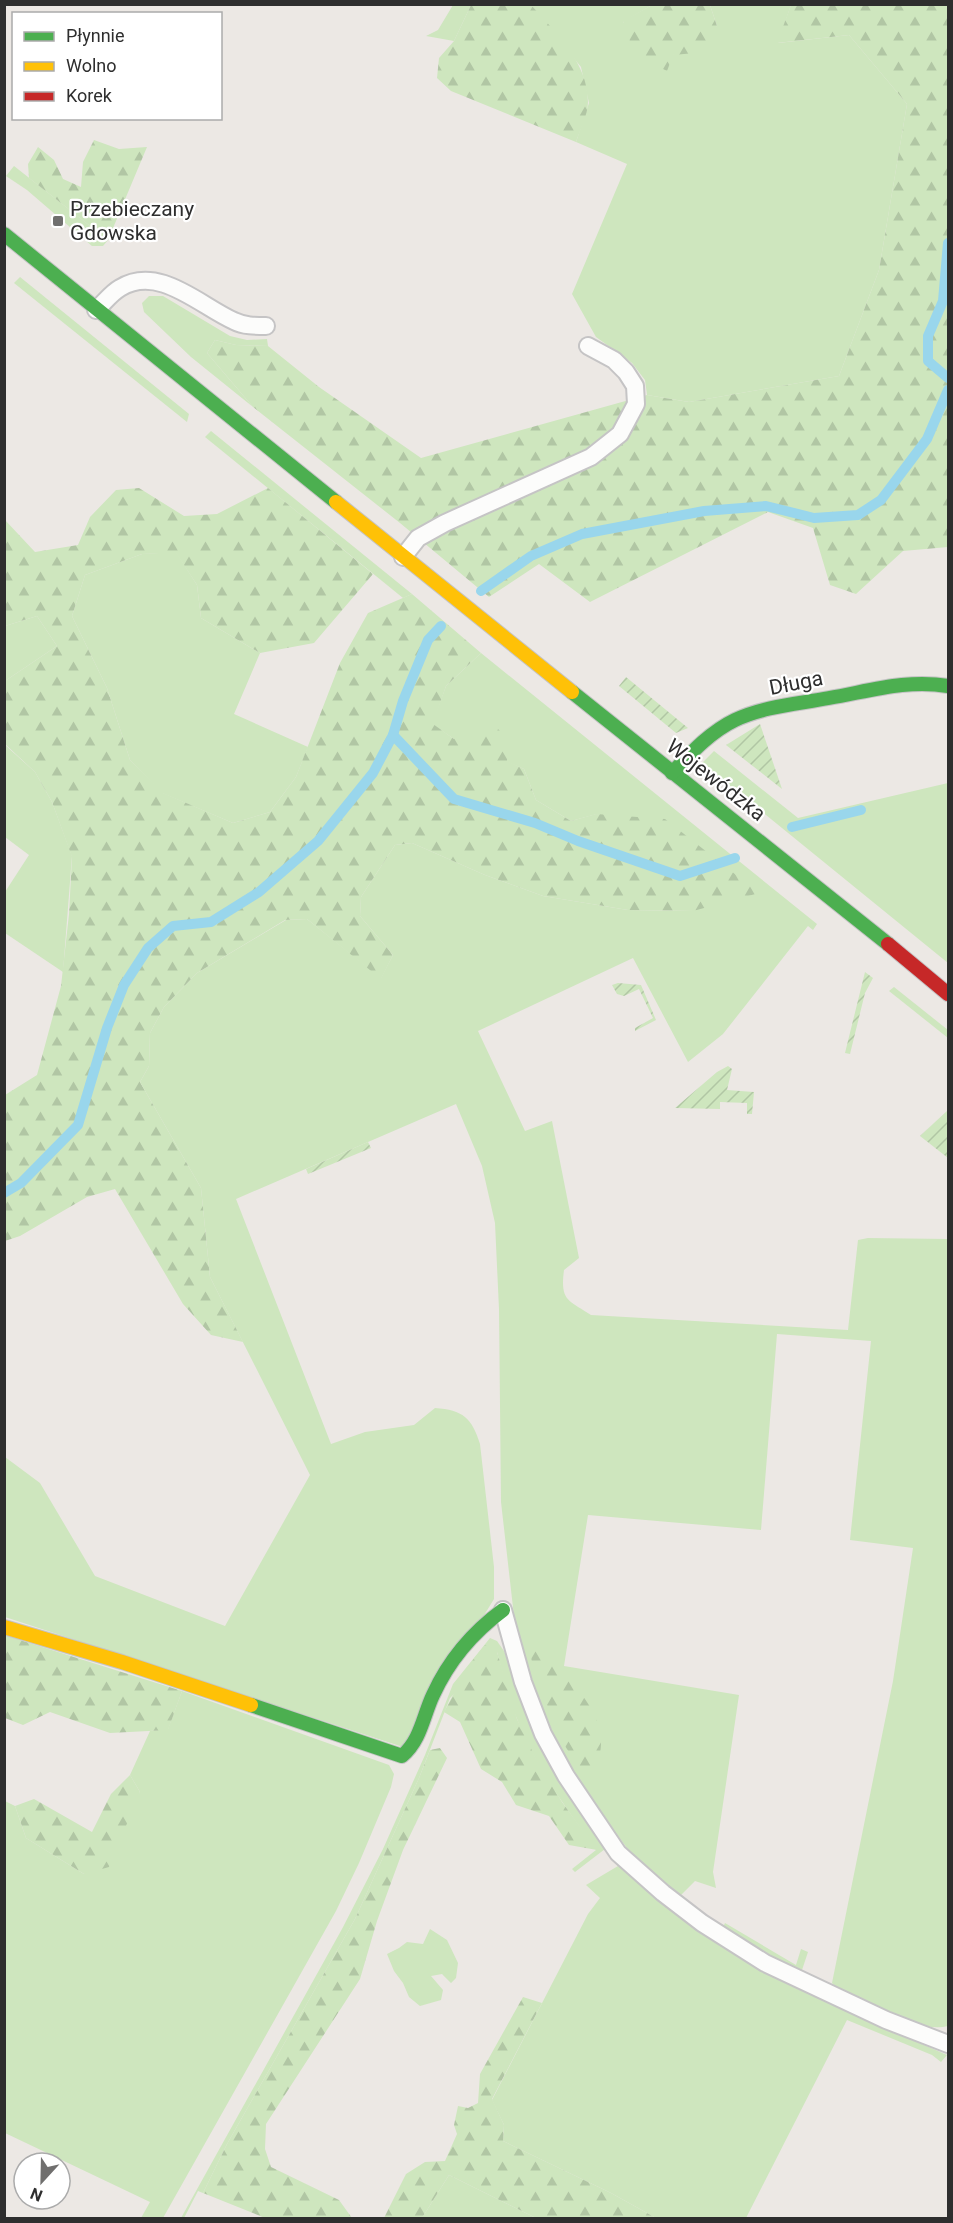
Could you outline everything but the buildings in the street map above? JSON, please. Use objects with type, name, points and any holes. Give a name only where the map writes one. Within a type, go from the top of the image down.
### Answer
[{"type":"main road","name":"Wojewódzka","points":[[4,234],[672,773],[843,907],[948,994]]},
{"type":"main road","name":"Długa","points":[[672,773],[710,735],[735,720],[767,709],[910,683],[936,683],[948,686]]},
{"type":"main road","points":[[4,1627],[122,1662],[402,1756],[411,1750],[433,1696],[450,1663],[485,1623],[503,1610]]},
{"type":"lane","points":[[96,310],[119,288],[136,281],[152,280],[172,287],[234,322],[250,326],[266,326]]},
{"type":"lane","points":[[403,557],[418,538],[445,523],[591,457],[620,434],[636,404],[634,386],[626,372],[614,360],[588,346]]},
{"type":"lane","points":[[503,1610],[523,1682],[543,1734],[566,1776],[618,1853],[663,1893],[702,1923],[765,1963],[886,2020],[948,2044]]},
{"type":"green space","points":[[453,5],[471,5],[454,41],[426,36],[438,30]]},
{"type":"green space","points":[[471,5],[531,5],[560,37],[576,61],[587,87],[588,107],[576,142],[451,91],[437,78],[439,58],[454,41]]},
{"type":"green space","points":[[531,5],[652,5],[623,22],[673,55],[717,26],[710,5],[791,5],[778,43],[849,35],[907,104],[879,270],[839,376],[689,402],[647,395],[645,380],[632,363],[596,337],[572,294],[627,164],[576,142],[589,103],[581,67]]},
{"type":"green space","points":[[652,5],[710,5],[717,26],[706,52],[673,55],[667,71],[634,54],[623,21]]},
{"type":"green space","points":[[791,5],[948,5],[948,547],[903,551],[856,594],[830,585],[813,528],[768,512],[590,602],[539,564],[489,597],[400,523],[253,407],[207,353],[215,340],[236,345],[268,346],[319,387],[421,458],[647,395],[689,402],[839,376],[879,270],[907,104],[849,35],[777,43]]},
{"type":"green space","points":[[94,140],[119,149],[147,147],[108,240],[29,178],[28,164],[38,147],[54,160],[63,179],[81,187],[83,162]]},
{"type":"green space","points":[[14,166],[108,240],[103,246],[92,246],[27,190],[6,176]]},
{"type":"green space","points":[[20,277],[189,414],[187,422],[14,283]]},
{"type":"green space","points":[[149,296],[163,296],[230,336],[247,340],[267,339],[268,346],[236,345],[215,340],[207,353],[253,407],[191,357],[144,312],[142,303]]},
{"type":"green space","points":[[211,431],[412,594],[403,598],[205,437]]},
{"type":"green space","points":[[139,488],[184,516],[217,514],[268,488],[373,574],[314,643],[260,653],[201,618],[197,585],[176,553],[142,554],[85,575],[72,616],[107,688],[130,760],[163,793],[233,823],[270,812],[296,777],[340,663],[368,613],[412,594],[481,653],[446,686],[433,724],[454,739],[494,725],[509,740],[507,761],[524,769],[536,800],[571,821],[596,814],[665,819],[759,893],[693,911],[628,910],[543,896],[485,875],[412,843],[395,845],[361,897],[360,916],[393,955],[381,979],[307,919],[285,920],[197,973],[164,1007],[150,1033],[149,1066],[140,1082],[201,1188],[210,1277],[243,1342],[211,1335],[183,1304],[115,1189],[87,1197],[20,1236],[5,1241],[5,1095],[37,1075],[61,986],[69,914],[72,857],[52,802],[35,772],[5,744],[5,681],[57,646],[37,616],[5,626],[5,520],[35,552],[78,545],[90,517],[116,490]]},
{"type":"green space","points":[[176,552],[197,585],[201,618],[260,653],[234,714],[308,747],[296,777],[270,812],[233,823],[162,793],[130,760],[107,688],[72,616],[85,575],[142,554]]},
{"type":"green space","points":[[37,616],[57,646],[5,681],[5,626]]},
{"type":"green space","points":[[481,653],[817,924],[813,930],[808,926],[723,1034],[688,1062],[633,958],[478,1031],[525,1131],[552,1121],[579,1258],[564,1270],[563,1288],[567,1298],[591,1315],[848,1330],[858,1240],[868,1238],[948,1239],[948,2026],[936,2027],[907,2021],[877,2009],[838,1989],[832,1983],[893,1681],[913,1548],[850,1540],[871,1341],[777,1334],[761,1530],[588,1515],[564,1666],[739,1695],[713,1872],[716,1888],[695,1881],[680,1896],[645,1867],[627,1848],[597,1808],[559,1747],[529,1676],[515,1625],[501,1502],[499,1309],[495,1223],[482,1166],[456,1104],[236,1199],[331,1444],[365,1432],[414,1425],[435,1408],[453,1411],[465,1417],[474,1428],[480,1444],[494,1567],[494,1599],[403,1747],[5,1617],[5,1457],[40,1483],[95,1576],[225,1626],[310,1475],[210,1277],[201,1188],[140,1082],[149,1066],[150,1033],[164,1007],[197,973],[286,920],[307,919],[381,978],[393,955],[360,916],[361,897],[395,845],[412,843],[485,875],[543,896],[628,910],[693,911],[597,814],[571,821],[536,800],[524,769],[454,739],[432,724],[446,686]]},
{"type":"green space","points":[[626,677],[688,728],[676,733],[619,686]]},
{"type":"green space","points":[[760,724],[782,789],[726,745]]},
{"type":"green space","points":[[4,744],[35,772],[52,802],[72,856],[63,972],[5,933],[5,892],[29,855],[5,837]]},
{"type":"green space","points":[[714,751],[798,818],[948,783],[948,963],[702,763]]},
{"type":"green space","points":[[865,972],[873,978],[865,993],[850,1054],[845,1053]]},
{"type":"green space","points":[[618,983],[641,985],[656,1020],[635,1031],[635,1028],[653,1018],[639,989],[624,996],[617,994],[612,985]]},
{"type":"green space","points":[[894,987],[948,1030],[948,1038],[889,991]]},
{"type":"green space","points":[[728,1066],[732,1069],[727,1090],[754,1092],[752,1114],[747,1114],[747,1103],[720,1102],[720,1109],[675,1108],[717,1072]]},
{"type":"green space","points":[[948,1110],[948,1158],[920,1136]]},
{"type":"green space","points":[[368,1142],[371,1148],[308,1174],[306,1169]]},
{"type":"green space","points":[[4,1635],[182,1691],[168,1730],[110,1733],[50,1712],[23,1725],[5,1718]]},
{"type":"green space","points":[[527,1637],[579,1691],[598,1723],[601,1740],[599,1758],[585,1776],[561,1740],[534,1672]]},
{"type":"green space","points":[[490,1638],[497,1641],[504,1651],[552,1768],[605,1849],[575,1872],[572,1869],[596,1850],[552,1787],[524,1737],[497,1652],[450,1698],[419,1778],[355,1919],[227,2144],[203,2193],[198,2191],[184,2218],[181,2218],[342,1929],[383,1849],[425,1755],[453,1684]]},
{"type":"green space","points":[[485,1645],[497,1652],[517,1719],[535,1757],[562,1802],[597,1850],[569,1845],[549,1816],[516,1805],[502,1782],[481,1769],[460,1722],[444,1712],[469,1665]]},
{"type":"green space","points":[[182,1691],[389,1765],[394,1774],[391,1787],[359,1863],[336,1911],[163,2218],[141,2218],[150,2202],[72,2165],[72,2151],[43,2151],[5,2133],[5,1801],[15,1806],[26,1838],[84,1874],[140,1792],[130,1775],[150,1731],[168,1729]]},
{"type":"green space","points":[[440,1748],[447,1758],[403,1850],[377,1921],[360,1979],[266,2124],[265,2149],[271,2167],[339,2200],[352,2218],[265,2218],[203,2193],[227,2144],[355,1919],[430,1750]]},
{"type":"green space","points":[[130,1775],[140,1792],[109,1867],[84,1874],[26,1838],[15,1806],[34,1799],[92,1832],[111,1794]]},
{"type":"green space","points":[[618,1866],[764,1972],[947,2055],[941,2062],[932,2055],[847,2020],[746,2218],[656,2218],[611,2193],[503,2141],[504,2125],[492,2100],[588,1914],[600,1898],[586,1885]]},
{"type":"green space","points":[[725,1923],[796,1965],[801,1949],[808,1952],[802,1970],[798,1971],[757,1949],[723,1927]]},
{"type":"green space","points":[[430,1929],[447,1940],[458,1963],[456,1978],[451,1983],[442,1974],[431,1976],[443,1990],[441,2000],[420,2006],[409,1997],[387,1954],[407,1942],[423,1944]]},
{"type":"green space","points":[[523,1997],[542,2003],[492,2099],[504,2125],[503,2141],[611,2193],[656,2218],[536,2218],[449,2175],[422,2218],[384,2218],[406,2174],[425,2162],[445,2161],[457,2134],[454,2125],[458,2106],[468,2108],[478,2103],[480,2074]]},
{"type":"green space","points":[[449,2175],[536,2218],[422,2218]]},
{"type":"waterway","points":[[948,243],[943,301],[928,336],[928,361],[948,378]]},
{"type":"waterway","points":[[481,591],[531,556],[582,534],[704,511],[766,506],[814,518],[858,515],[881,500],[927,439],[948,390]]},
{"type":"waterway","points":[[4,1193],[21,1183],[78,1125],[107,1028],[124,985],[148,948],[173,926],[211,922],[259,892],[318,841],[373,773],[393,735],[403,701],[428,640],[441,626]]},
{"type":"waterway","points":[[393,735],[454,799],[535,823],[578,841],[680,876],[735,858]]},
{"type":"waterway","points":[[792,827],[861,810]]},
{"type":"traffic: fast","points":[[4,234],[336,502]]},
{"type":"traffic: fast","points":[[672,773],[717,731],[746,715],[782,706],[888,687],[918,684],[948,686]]},
{"type":"traffic: fast","points":[[572,692],[888,944]]},
{"type":"traffic: fast","points":[[251,1705],[402,1756],[418,1735],[433,1695],[446,1670],[472,1637],[503,1610]]},
{"type":"traffic: slow","points":[[336,502],[572,692]]},
{"type":"traffic: slow","points":[[4,1627],[122,1662],[251,1705]]},
{"type":"traffic: jam","points":[[888,944],[948,994]]},
{"type":"place","name":"Przebieczany Gdowska","points":[[58,221]]}]
